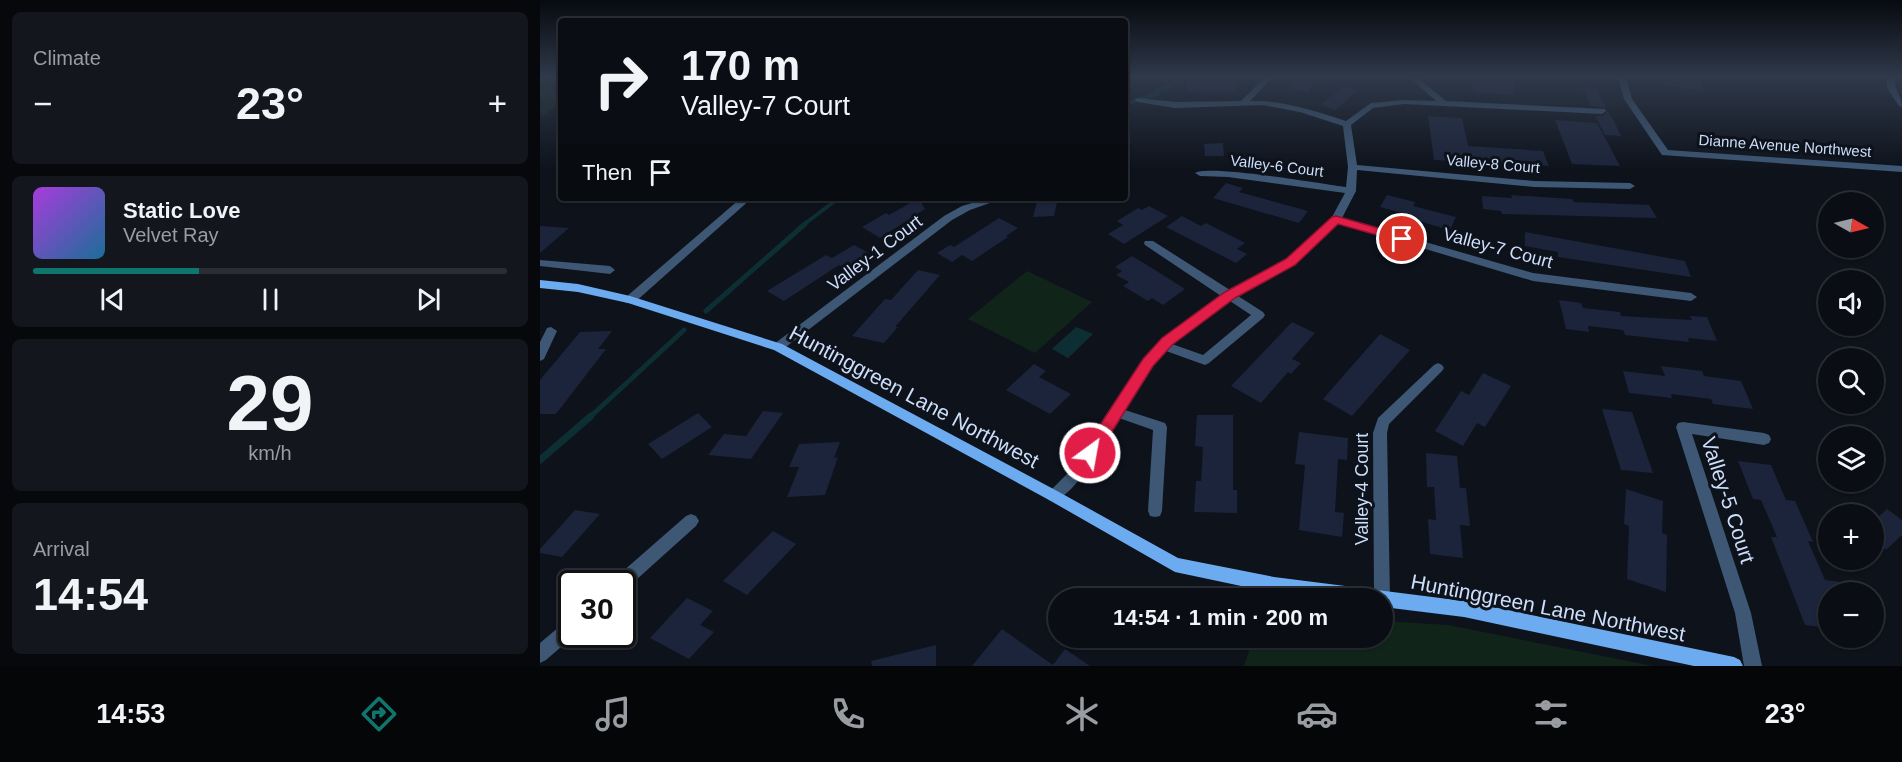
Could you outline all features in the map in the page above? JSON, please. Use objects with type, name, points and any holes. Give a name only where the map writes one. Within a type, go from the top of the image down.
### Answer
[{"type":"street","points":[[1291,108],[1347,124]]},
{"type":"street","points":[[1347,124],[1368,108]]},
{"type":"street","points":[[1550,108],[1602,111]]},
{"type":"street","name":"Dianne Avenue Northwest","points":[[1634,108],[1665,153],[1902,169]]},
{"type":"street","points":[[1054,496],[1077,473],[1148,363],[1164,346],[1230,295],[1290,262],[1336,219],[1351,190],[1353,167],[1347,124]]},
{"type":"street","name":"Valley-8 Court","points":[[1353,167],[1534,184],[1630,186]]},
{"type":"street","name":"Valley-6 Court","points":[[1200,173],[1228,174],[1351,190]]},
{"type":"street","points":[[630,300],[744,201]]},
{"type":"street","name":"Valley-1 Court","points":[[778,347],[948,218],[966,208],[989,201]]},
{"type":"street","name":"Valley-7 Court","points":[[1336,219],[1533,277],[1691,297]]},
{"type":"street","points":[[1149,243],[1259,315],[1205,360],[1164,346]]},
{"type":"street","points":[[540,263],[610,270]]},
{"type":"street","name":"Huntinggreen Lane Northwest","points":[[540,284],[578,288],[630,300],[778,347],[1054,496],[1175,565],[1299,588]]},
{"type":"street","points":[[540,356],[551,331]]},
{"type":"street","name":"Valley-4 Court","points":[[1382,588],[1380,433],[1383,422],[1438,368]]},
{"type":"street","points":[[1116,412],[1160,427],[1155,512]]},
{"type":"street","name":"Valley-5 Court","points":[[1753,666],[1743,613],[1683,427],[1764,439]]},
{"type":"street","points":[[636,570],[691,521]]},
{"type":"street","name":"Huntinggreen Lane Northwest","points":[[1393,599],[1464,609],[1734,666]]},
{"type":"street","points":[[540,654],[558,639]]},
{"type":"shaded area","points":[[541,108],[553,108],[541,118]]},
{"type":"shaded area","points":[[1027,271],[1092,302],[1035,353],[968,319]]},
{"type":"shaded area","points":[[1076,327],[1093,334],[1068,358],[1052,349]]},
{"type":"shaded area","points":[[1393,622],[1448,625],[1653,666],[1244,666],[1250,648],[1393,648]]},
{"type":"building","points":[[1608,111],[1621,136],[1605,135],[1595,116],[1603,116]]},
{"type":"building","points":[[1428,116],[1462,118],[1468,146],[1543,151],[1549,166],[1434,160]]},
{"type":"building","points":[[1555,120],[1597,123],[1620,166],[1572,164]]},
{"type":"building","points":[[1223,143],[1224,156],[1205,156],[1204,144]]},
{"type":"building","points":[[1226,183],[1243,188],[1239,192],[1308,211],[1299,223],[1213,198]]},
{"type":"building","points":[[1387,195],[1415,202],[1413,206],[1456,217],[1450,230],[1404,217],[1406,214],[1380,207]]},
{"type":"building","points":[[1511,195],[1572,199],[1574,202],[1649,205],[1657,218],[1502,214],[1501,211],[1483,209],[1482,196],[1512,198]]},
{"type":"building","points":[[914,201],[921,201],[925,209],[880,238],[862,227],[886,213],[889,215]]},
{"type":"building","points":[[1037,201],[1057,201],[1054,216],[1033,217]]},
{"type":"building","points":[[1149,206],[1168,216],[1124,244],[1108,234],[1123,225],[1117,221],[1138,208],[1142,210]]},
{"type":"building","points":[[1182,216],[1201,226],[1206,223],[1245,243],[1237,249],[1247,254],[1236,263],[1166,227]]},
{"type":"building","points":[[999,218],[1018,228],[972,261],[962,255],[952,262],[937,253],[950,245],[954,247]]},
{"type":"building","points":[[540,226],[569,228],[540,253]]},
{"type":"building","points":[[1525,232],[1685,261],[1691,277],[1558,257],[1558,252],[1525,246]]},
{"type":"building","points":[[854,245],[869,253],[844,268],[839,265],[784,301],[767,291],[826,255],[832,258]]},
{"type":"building","points":[[1132,256],[1185,289],[1163,305],[1152,298],[1148,301],[1123,286],[1129,282],[1116,275],[1122,271],[1115,267]]},
{"type":"building","points":[[918,270],[940,275],[884,343],[852,336],[885,299],[891,300]]},
{"type":"building","points":[[1559,300],[1581,303],[1583,308],[1620,312],[1621,316],[1692,320],[1690,316],[1707,317],[1717,341],[1688,338],[1689,342],[1625,335],[1623,330],[1588,326],[1589,332],[1566,329]]},
{"type":"building","points":[[1292,322],[1315,333],[1292,359],[1301,363],[1291,374],[1288,372],[1261,403],[1231,386]]},
{"type":"building","points":[[612,331],[598,349],[606,349],[556,414],[540,414],[540,380],[580,332]]},
{"type":"building","points":[[1380,334],[1410,350],[1352,416],[1323,399]]},
{"type":"building","points":[[1034,364],[1046,371],[1039,377],[1071,394],[1050,414],[1006,390]]},
{"type":"building","points":[[1661,366],[1702,371],[1704,376],[1741,381],[1753,409],[1713,404],[1711,399],[1671,394],[1672,398],[1629,393],[1623,371],[1665,376]]},
{"type":"building","points":[[1483,373],[1511,386],[1485,427],[1477,423],[1463,446],[1435,431],[1461,391],[1469,395]]},
{"type":"building","points":[[1602,409],[1632,412],[1653,473],[1621,470]]},
{"type":"building","points":[[763,411],[783,413],[751,459],[708,455],[724,434],[746,436]]},
{"type":"building","points":[[698,413],[712,427],[662,459],[648,444]]},
{"type":"building","points":[[1197,415],[1233,415],[1233,490],[1237,490],[1237,513],[1194,512],[1196,481],[1201,481],[1203,447],[1195,446]]},
{"type":"building","points":[[1299,432],[1348,438],[1347,460],[1338,459],[1335,512],[1344,513],[1342,537],[1299,530],[1305,465],[1295,464]]},
{"type":"building","points":[[840,442],[834,458],[838,457],[825,495],[787,497],[799,467],[789,467],[799,444]]},
{"type":"building","points":[[1426,453],[1457,456],[1460,488],[1466,488],[1470,526],[1460,525],[1463,558],[1430,554],[1428,519],[1436,520],[1434,487],[1427,487]]},
{"type":"building","points":[[1738,461],[1771,465],[1786,500],[1795,501],[1813,542],[1808,541],[1818,564],[1818,570],[1821,570],[1825,580],[1840,582],[1818,582],[1818,627],[1805,625],[1771,537],[1777,537],[1761,500],[1753,499]]},
{"type":"building","points":[[1626,489],[1663,501],[1662,533],[1667,535],[1666,592],[1627,579],[1629,526],[1624,524]]},
{"type":"building","points":[[1887,509],[1902,520],[1902,535],[1886,550],[1884,548],[1884,512]]},
{"type":"building","points":[[575,510],[600,514],[562,557],[540,553],[540,549]]},
{"type":"building","points":[[773,531],[796,544],[747,595],[723,581]]},
{"type":"building","points":[[687,598],[713,611],[700,625],[714,632],[689,659],[650,638]]},
{"type":"building","points":[[1002,629],[1053,665],[1065,649],[1090,666],[972,666]]},
{"type":"building","points":[[936,645],[936,666],[872,666],[871,661]]},
{"type":"waterway","points":[[803,225],[835,201]]},
{"type":"waterway","points":[[706,311],[805,224]]},
{"type":"waterway","points":[[590,417],[684,330]]},
{"type":"waterway","points":[[540,460],[591,416]]},
{"type":"route","points":[[1090,453],[1148,363],[1167,342],[1230,295],[1290,262],[1336,219],[1402,239]]}]
